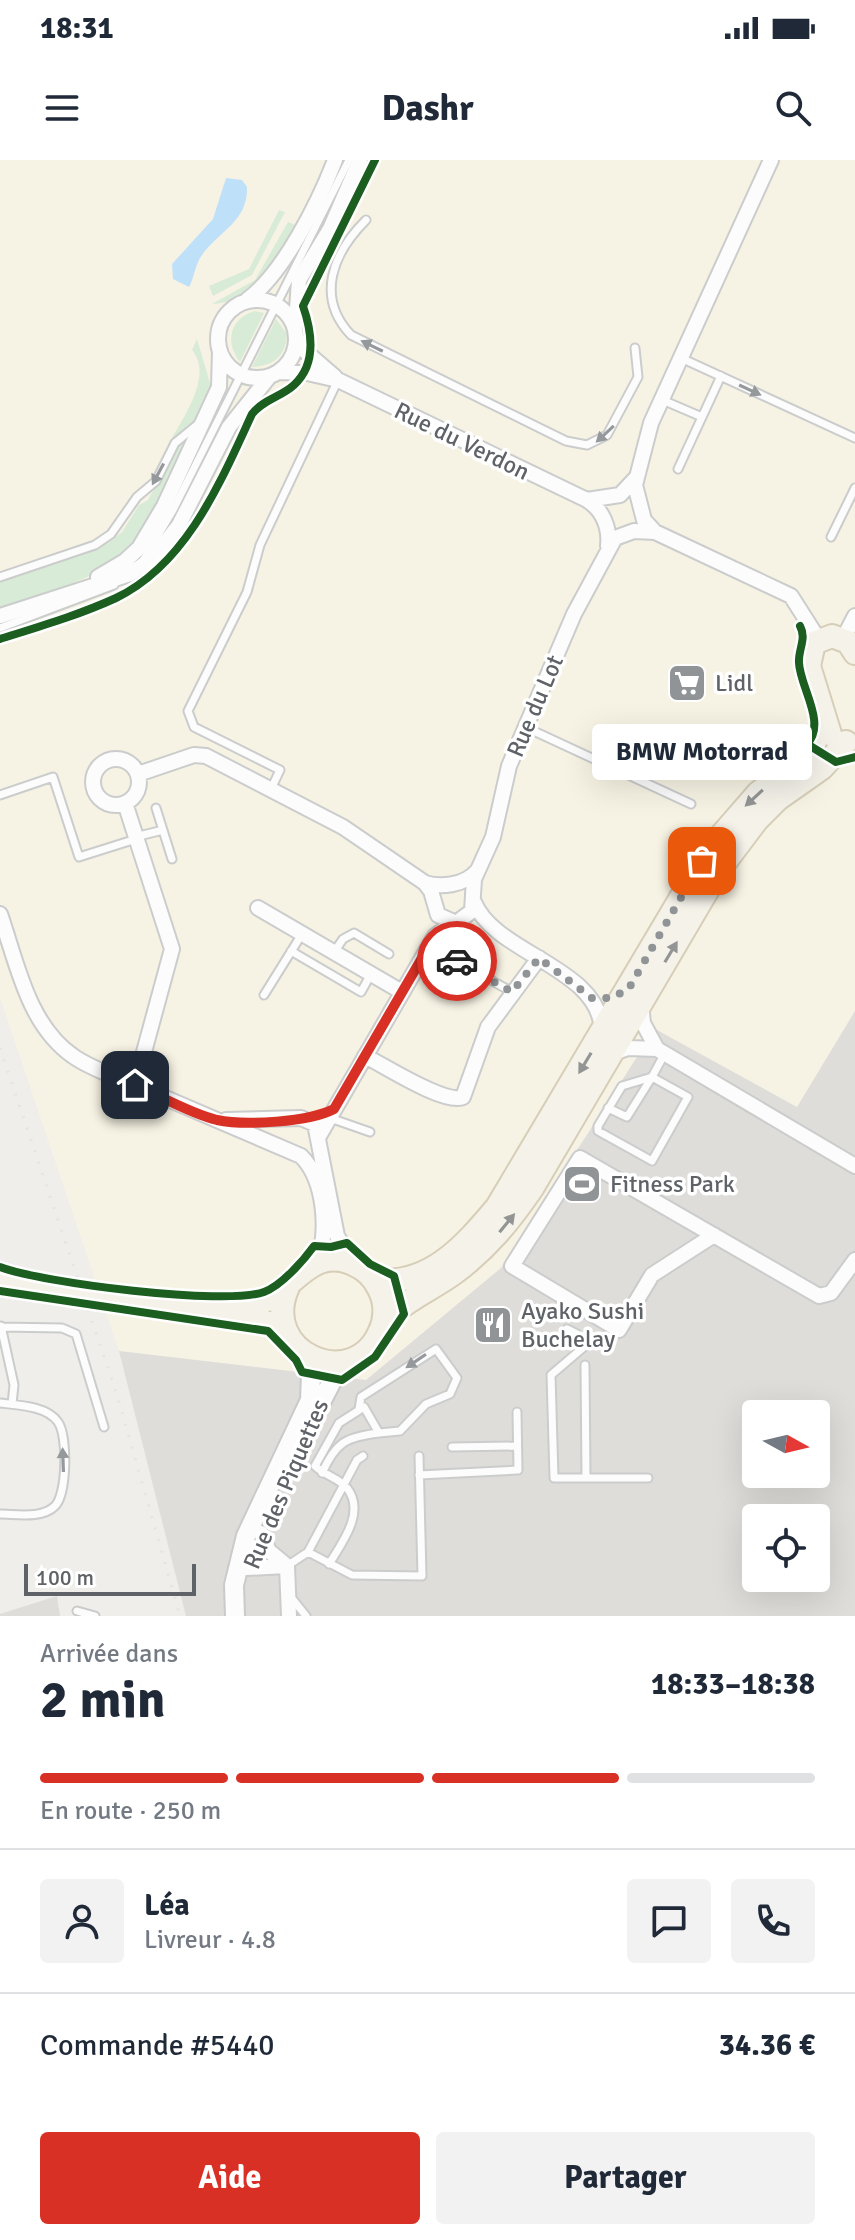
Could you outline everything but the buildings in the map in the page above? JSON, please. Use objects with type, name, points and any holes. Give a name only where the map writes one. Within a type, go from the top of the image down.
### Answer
[{"type":"main road","points":[[634,996],[757,820],[778,799],[822,768],[851,741],[830,734],[808,661],[811,648],[819,640],[832,636],[849,646]]},
{"type":"main road","points":[[374,1280],[402,1282],[453,1254],[510,1190],[606,1044],[722,832],[758,793],[810,753],[824,722]]},
{"type":"main road","points":[[3,1281],[254,1319],[274,1325],[324,1362],[350,1359],[370,1347],[383,1324],[397,1309],[453,1274],[493,1240],[533,1187],[606,1044]]},
{"type":"main road","points":[[158,1303],[248,1306],[269,1300],[288,1287],[302,1270],[317,1262],[336,1260],[355,1265],[374,1280],[384,1303],[383,1324]]},
{"type":"main road","points":[[288,1287],[282,1312],[294,1342]]},
{"type":"street","points":[[77,588],[115,568],[139,548],[208,417],[221,380],[218,337],[223,321],[266,285],[282,265],[335,160]]},
{"type":"street","points":[[0,616],[77,588],[130,574],[153,558],[167,542],[229,427],[293,356],[297,287],[330,229],[360,160]]},
{"type":"street","points":[[655,532],[640,508],[635,479],[660,399],[771,160]]},
{"type":"street","points":[[243,303],[262,301],[276,305]]},
{"type":"street","name":"Rue du Verdon","points":[[276,305],[287,313],[296,335],[310,356],[338,380]]},
{"type":"street","points":[[220,351],[227,364],[241,375]]},
{"type":"street","name":"Rue du Verdon","points":[[241,375],[307,373],[338,380],[587,500]]},
{"type":"street","points":[[635,479],[604,508],[608,546],[628,533],[640,508]]},
{"type":"street","points":[[587,500],[616,497],[640,508]]},
{"type":"street","points":[[587,500],[597,507],[605,523],[628,533],[655,532],[791,596],[819,640]]},
{"type":"street","name":"Rue du Lot","points":[[473,899],[477,871],[493,837],[509,766],[608,546]]},
{"type":"street","points":[[849,646],[855,616]]},
{"type":"street","points":[[138,774],[194,755],[222,764],[343,827],[425,883],[436,908],[459,921],[486,922]]},
{"type":"street","points":[[121,759],[138,774],[138,788],[125,803],[103,800],[94,788],[95,772],[105,761],[121,759]]},
{"type":"street","points":[[125,803],[172,952],[135,1085]]},
{"type":"street","points":[[432,941],[436,908],[450,884],[467,880],[477,871]]},
{"type":"street","points":[[425,883],[466,887],[486,922],[592,998],[606,1044],[661,1051],[855,1166]]},
{"type":"street","points":[[0,914],[36,1014],[48,1035],[72,1056],[293,1151],[309,1152],[432,941],[459,921],[473,899]]},
{"type":"street","points":[[258,908],[402,992]]},
{"type":"street","points":[[365,1056],[456,1100],[468,1088],[488,1027],[539,958]]},
{"type":"street","points":[[592,998],[634,996],[643,1023],[661,1051]]},
{"type":"street","points":[[217,1120],[302,1118],[332,1114]]},
{"type":"street","points":[[302,1118],[315,1124],[337,1236],[355,1265]]},
{"type":"street","points":[[302,1118],[283,1131],[293,1151],[312,1172],[322,1211],[324,1238],[317,1262]]},
{"type":"street","points":[[714,1235],[652,1275],[619,1330],[512,1266],[580,1158],[714,1235],[819,1296],[831,1293],[855,1260]]},
{"type":"street","name":"Rue des Piquettes","points":[[235,1616],[234,1585],[266,1490],[310,1400],[311,1374],[294,1342]]},
{"type":"street","name":"Rue des Piquettes","points":[[245,1616],[244,1561],[261,1533],[323,1396],[350,1359]]},
{"type":"street","points":[[261,1533],[269,1551],[287,1566]]},
{"type":"street","points":[[244,1561],[287,1566]]},
{"type":"street","points":[[287,1566],[289,1616]]},
{"type":"lane","points":[[0,628],[92,595],[130,574],[160,534],[349,160]]},
{"type":"lane","points":[[366,220],[354,232],[330,279],[329,295],[342,327],[351,335],[566,441],[578,444],[598,442],[612,429],[638,377],[635,348]]},
{"type":"lane","points":[[679,357],[855,438]]},
{"type":"lane","points":[[678,469],[721,376]]},
{"type":"lane","points":[[271,789],[280,770],[194,727],[188,711],[247,592],[260,545],[338,380]]},
{"type":"lane","points":[[660,399],[702,417]]},
{"type":"lane","points":[[0,577],[85,550],[111,534],[137,497],[156,481],[175,443],[208,417]]},
{"type":"lane","points":[[831,537],[855,488]]},
{"type":"lane","points":[[525,727],[691,804]]},
{"type":"lane","points":[[222,764],[231,746]]},
{"type":"lane","points":[[0,795],[53,777],[79,857],[163,830]]},
{"type":"lane","points":[[156,808],[172,859]]},
{"type":"lane","points":[[334,952],[343,939],[354,933],[389,954]]},
{"type":"lane","points":[[264,995],[302,934]]},
{"type":"lane","points":[[432,941],[512,992]]},
{"type":"lane","points":[[291,951],[361,992],[371,974]]},
{"type":"lane","points":[[608,1108],[627,1117],[652,1077],[661,1051]]},
{"type":"lane","points":[[652,1077],[688,1097],[652,1161],[598,1131],[608,1108],[625,1083],[652,1077]]},
{"type":"lane","points":[[332,1114],[370,1132]]},
{"type":"lane","points":[[12,1404],[14,1385],[2,1345],[1,1325],[62,1328],[76,1334],[104,1427]]},
{"type":"lane","points":[[567,1329],[577,1334],[585,1346],[551,1375],[554,1478],[648,1478]]},
{"type":"lane","points":[[322,1473],[337,1445],[360,1435],[400,1431],[426,1404],[450,1394],[457,1378],[436,1349],[361,1397],[359,1409]]},
{"type":"lane","points":[[585,1365],[586,1478]]},
{"type":"lane","points":[[0,1403],[38,1408],[57,1420],[62,1433],[65,1490],[55,1507],[41,1514],[0,1514]]},
{"type":"lane","points":[[329,1564],[350,1528],[354,1501],[345,1486],[315,1466],[339,1423],[359,1409],[364,1407],[373,1417],[379,1433]]},
{"type":"lane","points":[[419,1475],[518,1470],[517,1412]]},
{"type":"lane","points":[[452,1447],[517,1446]]},
{"type":"lane","points":[[287,1566],[308,1552],[357,1460],[363,1456]]},
{"type":"lane","points":[[308,1552],[329,1564],[370,1578],[422,1576],[419,1456]]},
{"type":"lane","points":[[287,1592],[306,1616]]},
{"type":"lane","points":[[77,1611],[95,1616]]},
{"type":"shaded area","points":[[0,160],[855,160],[855,1011],[797,1108],[655,1029],[501,1268],[366,1380],[119,1351],[0,997]]},
{"type":"shaded area","points":[[855,1011],[855,1616],[186,1616],[119,1351],[366,1380],[501,1268],[655,1029],[797,1107]]},
{"type":"shaded area","points":[[57,1596],[60,1616],[0,1616],[0,1614]]},
{"type":"green space","points":[[279,210],[285,212],[252,275],[213,296],[209,286],[249,269]]},
{"type":"green space","points":[[288,222],[298,226],[264,276],[241,295],[212,304],[255,280]]},
{"type":"green space","points":[[255,311],[264,313],[240,362],[232,347],[232,332],[240,319]]},
{"type":"green space","points":[[276,319],[287,334],[281,354],[267,365],[252,367]]},
{"type":"green space","points":[[197,339],[210,383],[215,387],[195,421],[168,445],[198,385],[198,360],[192,350]]},
{"type":"green space","points":[[199,428],[159,511],[130,551],[84,578],[0,608],[0,580],[109,542],[122,532],[139,505],[148,500],[177,447]]},
{"type":"water","points":[[226,178],[242,180],[247,187],[246,199],[237,218],[200,258],[189,287],[173,279],[172,264],[213,219]]},
{"type":"railway","points":[[0,1048],[118,1398],[180,1616]]},
{"type":"cycle path","points":[[0,639],[116,598],[141,583],[182,543],[214,493],[252,414],[301,377],[310,347],[309,326],[303,306],[375,160]]},
{"type":"cycle path","points":[[800,626],[803,635],[800,673],[814,715],[812,735],[807,744],[836,762],[855,757]]},
{"type":"cycle path","points":[[0,1267],[53,1280],[133,1291],[243,1296],[264,1292],[278,1284],[314,1246],[331,1247],[347,1243],[370,1264],[394,1276],[404,1314],[375,1357],[342,1380],[302,1372],[296,1360],[268,1331],[0,1291]]},
{"type":"way so far","points":[[457,961],[512,992],[539,958],[592,998],[622,994],[628,990],[702,861]]},
{"type":"place","name":"Lidl","points":[[687,683]]},
{"type":"place","name":"BMW Motorrad","points":[[702,861]]},
{"type":"place","name":"Fitness Park","points":[[582,1184]]},
{"type":"place","name":"Ayako Sushi Buchelay","points":[[493,1325]]},
{"type":"route","points":[[135,1085],[217,1120],[308,1119],[325,1114],[334,1109],[429,946],[457,961]]}]
